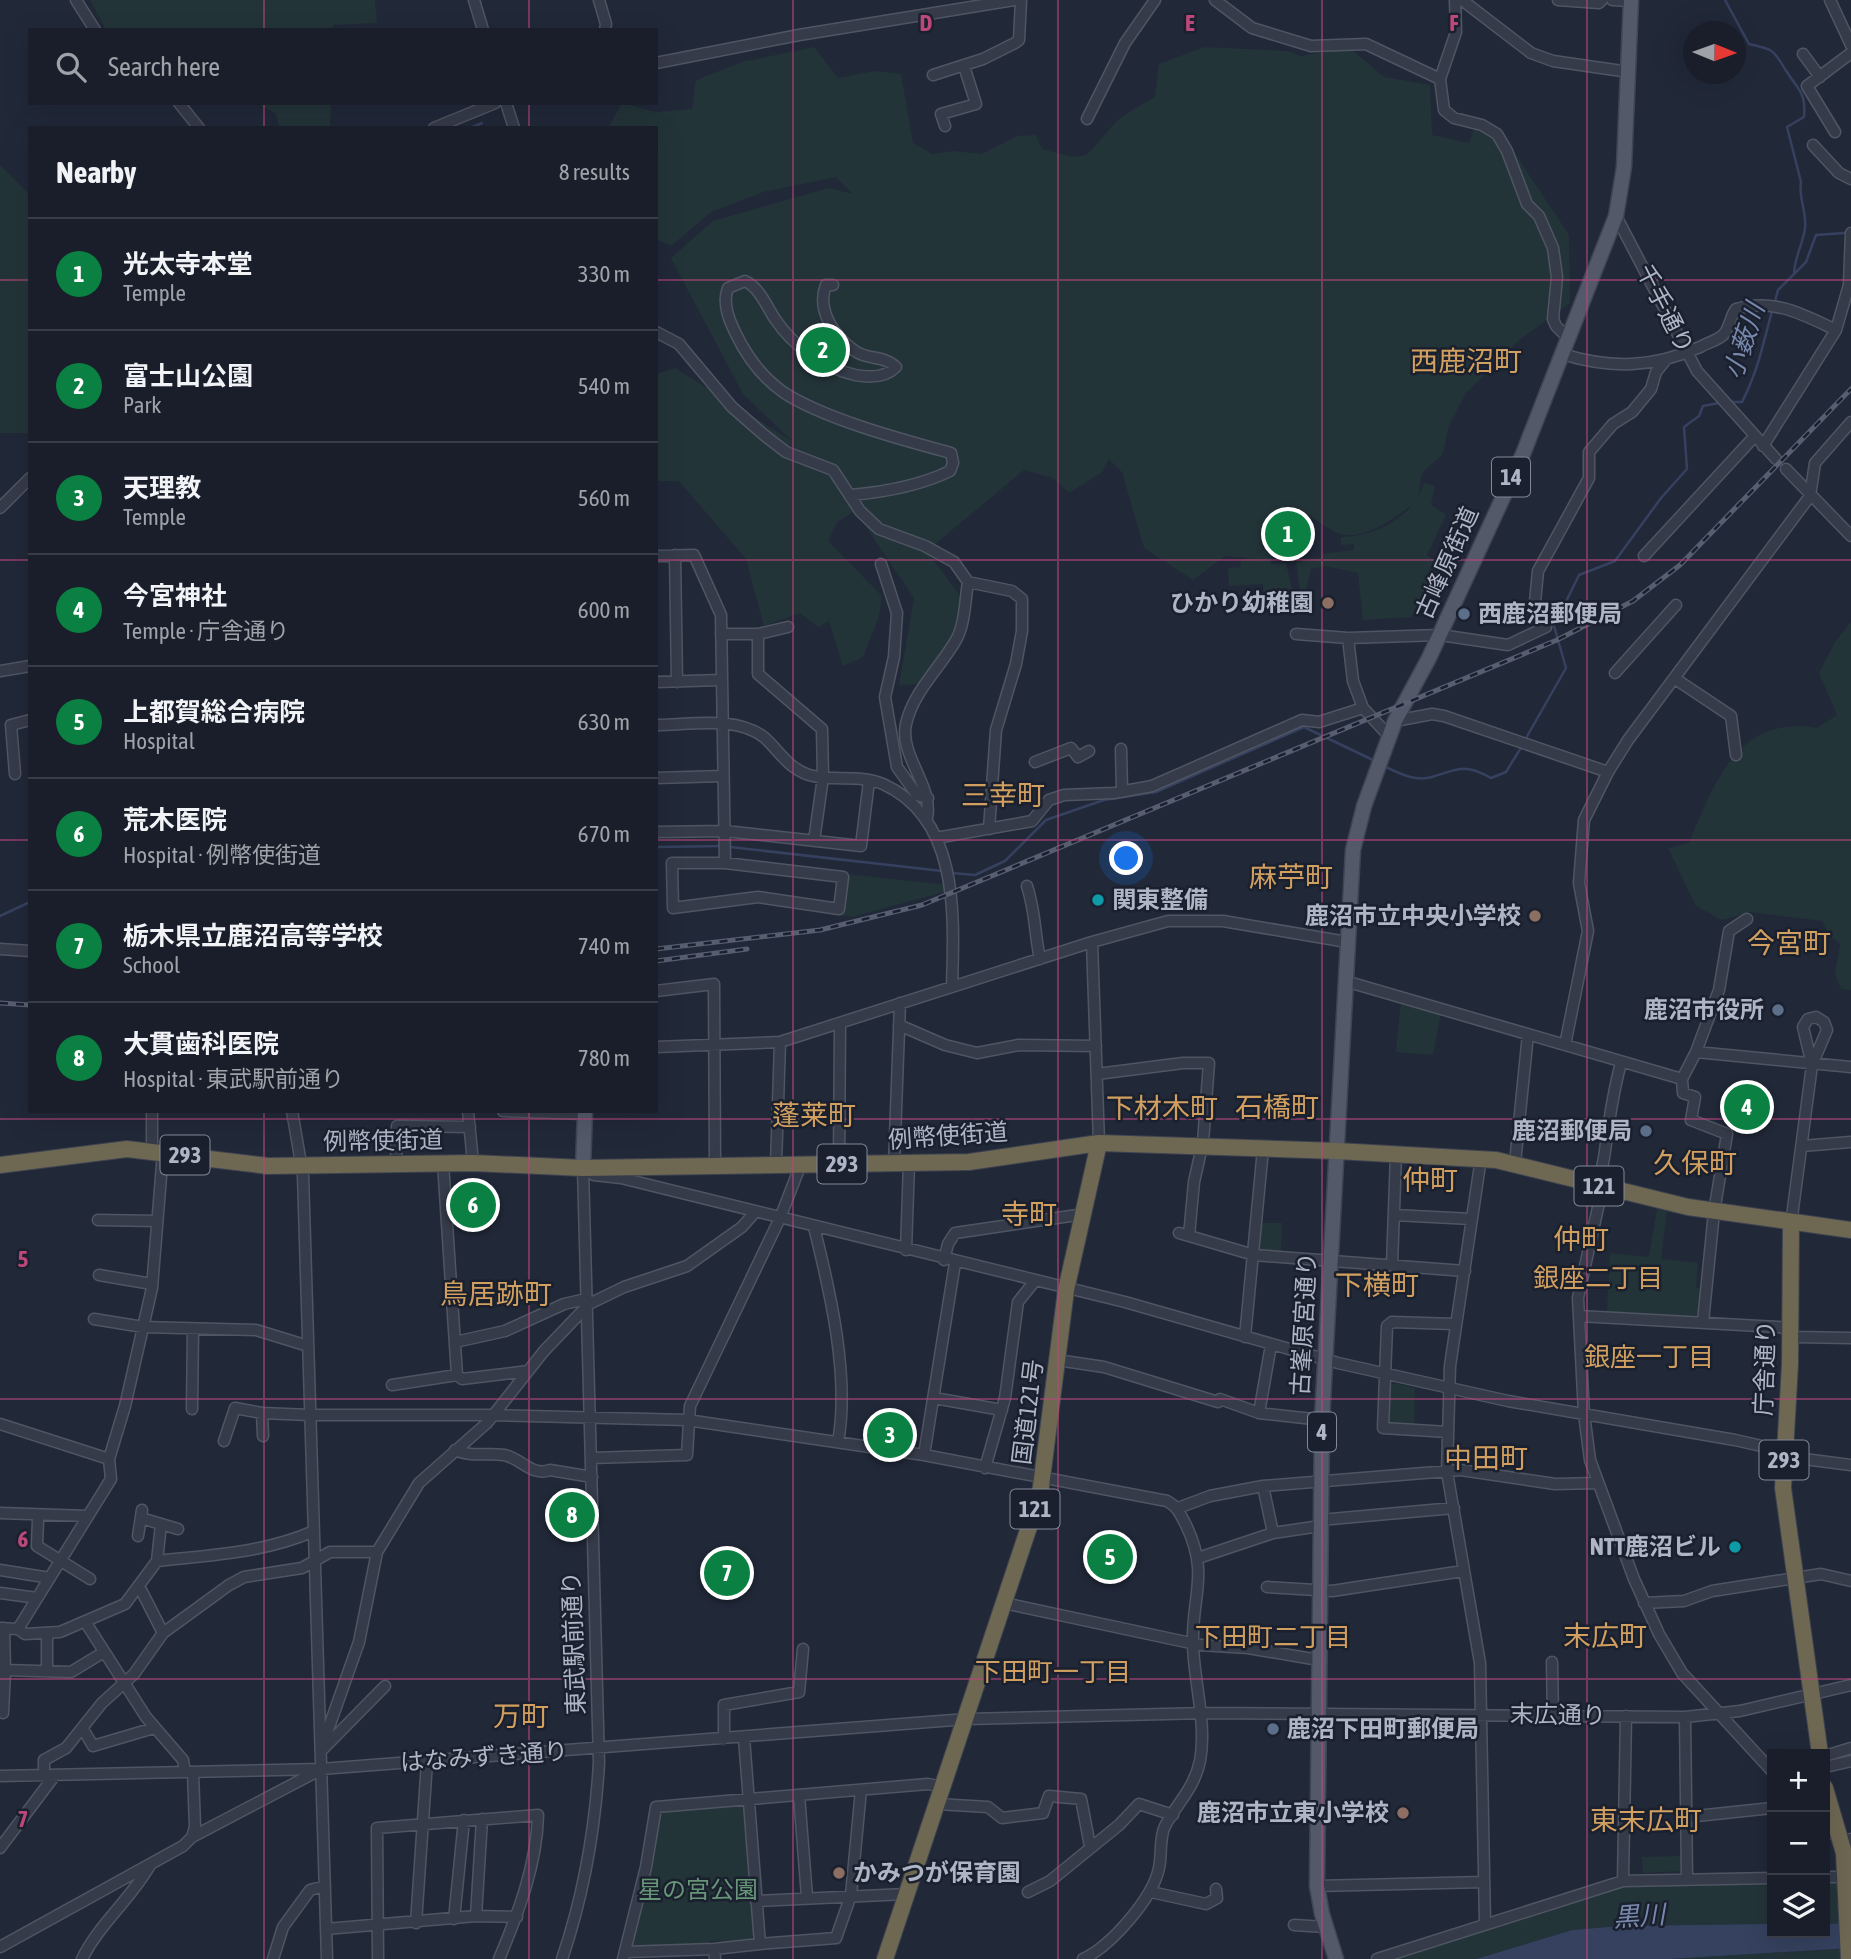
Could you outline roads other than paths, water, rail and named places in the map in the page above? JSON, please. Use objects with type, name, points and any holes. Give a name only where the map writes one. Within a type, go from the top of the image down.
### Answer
[{"type":"highway","name":"例幣使街道","points":[[0,1165],[111,1149],[157,1151],[252,1164],[302,1166],[473,1163],[583,1168],[982,1161],[1099,1143],[1396,1153],[1481,1158],[1515,1163],[1714,1212],[1851,1230]]},
{"type":"highway","name":"国道121号","points":[[885,1959],[967,1720],[1044,1478],[1066,1290],[1099,1143]]},
{"type":"highway","name":"庁舎通り","points":[[1791,1224],[1790,1333],[1783,1488],[1818,1749]]},
{"type":"highway","points":[[1830,1806],[1846,1840],[1849,1959]]},
{"type":"main road","name":"古峰原街道","points":[[1337,1151],[1350,871],[1356,832],[1395,721],[1440,635],[1522,454],[1616,216],[1623,177],[1631,1]]},
{"type":"main road","name":"東武駅前通り","points":[[583,1168],[585,1113]]},
{"type":"main road","name":"古峯原宮通り","points":[[1336,1959],[1325,1927],[1317,1886],[1320,1483],[1337,1151]]},
{"type":"street","points":[[76,0],[94,28]]},
{"type":"street","points":[[474,0],[482,28]]},
{"type":"street","points":[[599,0],[605,28]]},
{"type":"street","points":[[658,63],[961,5],[1014,0]]},
{"type":"street","points":[[933,75],[964,66],[1019,40],[1021,0]]},
{"type":"street","points":[[1087,119],[1125,43],[1155,0]]},
{"type":"street","points":[[1215,0],[1252,28],[1311,46],[1366,44],[1440,79]]},
{"type":"street","points":[[1455,0],[1455,32],[1440,79],[1444,110],[1454,118],[1482,125],[1497,134],[1507,150],[1527,204],[1539,216],[1553,248],[1557,277],[1553,319],[1568,338]]},
{"type":"street","points":[[1462,0],[1531,53],[1553,61],[1629,72]]},
{"type":"street","points":[[1558,0],[1599,3],[1601,0]]},
{"type":"street","points":[[1612,0],[1631,1]]},
{"type":"street","points":[[1830,0],[1851,45]]},
{"type":"street","points":[[1835,132],[1807,86],[1851,53]]},
{"type":"street","points":[[1803,54],[1820,77]]},
{"type":"street","points":[[944,127],[941,114],[976,104],[964,66]]},
{"type":"street","points":[[181,105],[197,126]]},
{"type":"street","points":[[439,126],[490,105]]},
{"type":"street","points":[[507,105],[513,126]]},
{"type":"street","points":[[1813,145],[1839,173],[1851,179]]},
{"type":"street","name":"千手通り","points":[[1616,216],[1686,353],[1711,389],[1776,459]]},
{"type":"street","points":[[1763,446],[1836,330],[1849,285],[1851,233]]},
{"type":"street","points":[[833,285],[826,285],[821,299],[824,314],[856,352],[890,360],[896,367],[889,374],[862,377],[840,372],[820,360],[797,345],[745,281],[728,288],[726,308],[746,353],[760,372],[785,393],[868,428],[951,453],[953,463],[950,471],[936,478],[851,495]]},
{"type":"street","points":[[1562,354],[1594,364],[1634,366],[1665,361],[1724,334],[1736,309],[1755,304],[1790,309],[1836,330]]},
{"type":"street","points":[[658,333],[679,344],[743,418],[786,452],[833,470],[860,511],[879,528],[925,546],[954,562],[968,582],[1012,591],[1022,600],[1022,631],[1016,664],[996,730],[989,829]]},
{"type":"street","points":[[1296,634],[1348,638],[1440,635],[1508,645],[1546,627],[1546,618],[1535,602],[1538,571],[1589,478],[1589,452],[1614,424],[1632,412],[1651,389],[1656,372],[1665,361]]},
{"type":"street","points":[[1565,1045],[1588,931],[1580,883],[1584,820],[1608,772],[1674,678],[1810,496],[1815,463],[1851,422]]},
{"type":"street","points":[[1644,556],[1754,438]]},
{"type":"street","points":[[1786,469],[1851,536]]},
{"type":"street","points":[[0,508],[28,480]]},
{"type":"street","points":[[675,555],[677,682]]},
{"type":"street","points":[[658,556],[694,555],[720,615],[725,863]]},
{"type":"street","points":[[881,564],[897,613],[894,657],[885,697],[897,768],[917,795],[928,799]]},
{"type":"street","points":[[952,987],[954,912],[936,838],[927,818],[928,799],[907,742],[906,725],[922,688],[956,640],[961,628],[968,582]]},
{"type":"street","points":[[1615,673],[1676,605]]},
{"type":"street","points":[[721,634],[758,634],[788,627]]},
{"type":"street","points":[[758,634],[758,674],[822,729],[823,778],[814,841]]},
{"type":"street","points":[[1348,638],[1353,681],[1363,708],[1390,737]]},
{"type":"street","points":[[0,671],[28,666]]},
{"type":"street","points":[[1674,678],[1731,716],[1736,755]]},
{"type":"street","points":[[658,682],[721,680]]},
{"type":"street","points":[[936,838],[1032,821],[1049,800],[1064,795],[1152,786],[1302,720],[1319,722],[1363,708]]},
{"type":"street","points":[[1395,721],[1432,714],[1444,716],[1608,772]]},
{"type":"street","points":[[15,774],[11,725],[28,721]]},
{"type":"street","points":[[658,725],[745,726],[764,738],[791,768],[823,778],[883,784],[927,818]]},
{"type":"street","points":[[1035,762],[1071,748],[1078,757],[1089,751]]},
{"type":"street","points":[[1121,748],[1122,791]]},
{"type":"street","points":[[658,778],[723,776]]},
{"type":"street","points":[[658,832],[725,831],[861,846],[869,781]]},
{"type":"street","points":[[673,863],[725,863],[843,877],[839,909],[758,897],[673,908],[673,863]]},
{"type":"street","points":[[1027,886],[1037,918],[1033,928],[1040,959]]},
{"type":"street","points":[[658,1047],[780,1042],[1158,923],[1201,919],[1347,942]]},
{"type":"street","points":[[1703,1322],[1714,1212],[1727,1134],[1690,1120],[1695,1097],[1683,1093],[1682,1079],[1696,1052],[1719,990],[1729,931],[1746,919]]},
{"type":"street","points":[[1092,942],[1099,1143]]},
{"type":"street","points":[[0,949],[28,951]]},
{"type":"street","points":[[1345,981],[1682,1079]]},
{"type":"street","points":[[658,991],[714,984],[715,1165]]},
{"type":"street","points":[[900,1003],[906,1250]]},
{"type":"street","points":[[839,1164],[840,1024]]},
{"type":"street","points":[[899,1025],[945,1045],[977,1053],[1019,1045],[1096,1046]]},
{"type":"street","points":[[1515,1163],[1528,1034]]},
{"type":"street","points":[[776,1164],[780,1042]]},
{"type":"street","points":[[1696,1052],[1851,1067]]},
{"type":"street","points":[[1097,1074],[1184,1063],[1209,1063],[1202,1148],[1184,1235],[1254,1255],[1465,1271]]},
{"type":"street","points":[[1621,1063],[1610,1105],[1601,1194],[1581,1276],[1579,1316],[1584,1414],[1590,1460],[1644,1603],[1682,1674],[1767,1765]]},
{"type":"street","name":"庁舎通り","points":[[1791,1224],[1812,1065]]},
{"type":"street","points":[[18,1629],[111,1479],[108,1459],[125,1406],[152,1284],[157,1221],[157,1151],[152,1113]]},
{"type":"street","points":[[292,1113],[302,1166],[327,1959]]},
{"type":"street","points":[[468,1113],[473,1163]]},
{"type":"street","points":[[396,1163],[397,1126],[470,1127]]},
{"type":"street","points":[[1802,1146],[1851,1142]]},
{"type":"street","points":[[1245,1336],[1264,1149]]},
{"type":"street","points":[[1392,1265],[1396,1153]]},
{"type":"street","points":[[1481,1158],[1465,1271],[1454,1324],[1448,1387],[1447,1472],[1480,1663],[1485,1924]]},
{"type":"street","points":[[443,1163],[457,1375]]},
{"type":"street","points":[[591,1458],[687,1455],[687,1420],[712,1359],[780,1218],[802,1164]]},
{"type":"street","points":[[583,1168],[594,1175],[621,1178],[1066,1290],[1125,1302],[1326,1360],[1448,1387],[1784,1451],[1804,1459],[1849,1468]]},
{"type":"street","name":"東武駅前通り","points":[[562,1959],[580,1900],[592,1842],[600,1748],[583,1168]]},
{"type":"street","points":[[455,1342],[505,1331],[564,1304],[586,1303],[687,1266],[742,1227],[756,1211]]},
{"type":"street","points":[[924,1455],[949,1261],[948,1244],[955,1233],[1084,1214]]},
{"type":"street","points":[[1394,1215],[1472,1219]]},
{"type":"street","points":[[97,1220],[157,1221]]},
{"type":"street","points":[[814,1227],[838,1360],[844,1419],[838,1442]]},
{"type":"street","points":[[99,1275],[152,1284]]},
{"type":"street","points":[[985,1468],[1002,1410],[1018,1301],[1034,1282]]},
{"type":"street","points":[[321,1751],[359,1642],[377,1552],[419,1483],[494,1415],[586,1303]]},
{"type":"street","points":[[1579,1316],[1778,1327],[1797,1338],[1851,1338]]},
{"type":"street","points":[[94,1319],[143,1327],[256,1330],[308,1346]]},
{"type":"street","points":[[1448,1433],[1382,1429],[1387,1326],[1392,1322],[1454,1324]]},
{"type":"street","points":[[192,1409],[193,1329]]},
{"type":"street","points":[[1259,1413],[1271,1345]]},
{"type":"street","points":[[1057,1360],[1104,1367],[1259,1413],[1322,1420]]},
{"type":"street","points":[[392,1385],[457,1375],[462,1379],[528,1371]]},
{"type":"street","points":[[933,1398],[1002,1410]]},
{"type":"street","points":[[224,1441],[235,1408],[262,1413],[310,1415],[590,1416],[687,1420],[924,1455],[1167,1501],[1178,1508],[1198,1558],[1200,1589],[1193,1643],[1200,1760],[1190,1789],[1163,1833],[1160,1866],[1151,1892],[1101,1946],[1083,1959]]},
{"type":"street","points":[[262,1413],[263,1436]]},
{"type":"street","points":[[0,1424],[108,1459]]},
{"type":"street","points":[[455,1450],[469,1456],[505,1455],[544,1473],[550,1470],[592,1477]]},
{"type":"street","points":[[1178,1508],[1210,1496],[1263,1486],[1461,1470],[1555,1484],[1597,1483]]},
{"type":"street","points":[[1263,1486],[1273,1533]]},
{"type":"street","points":[[1198,1558],[1273,1533],[1320,1523],[1454,1508]]},
{"type":"street","points":[[0,1513],[88,1516]]},
{"type":"street","points":[[138,1536],[142,1514],[178,1529]]},
{"type":"street","points":[[38,1520],[37,1546],[90,1579]]},
{"type":"street","points":[[3,1713],[5,1670],[2,1628],[18,1629],[25,1634],[47,1634],[86,1623],[125,1604],[157,1562],[161,1524]]},
{"type":"street","points":[[157,1562],[204,1554],[235,1555],[314,1531]]},
{"type":"street","points":[[0,1848],[49,1775],[44,1760],[66,1748],[102,1703],[124,1684],[163,1633],[244,1577],[284,1573],[315,1563],[330,1552],[377,1552]]},
{"type":"street","points":[[0,1570],[50,1578]]},
{"type":"street","points":[[1267,1587],[1319,1590],[1463,1571]]},
{"type":"street","points":[[1644,1603],[1684,1601],[1712,1591],[1821,1574],[1851,1581]]},
{"type":"street","points":[[139,1586],[163,1633]]},
{"type":"street","points":[[0,1593],[37,1598]]},
{"type":"street","points":[[1004,1603],[1193,1643],[1319,1660]]},
{"type":"street","points":[[86,1623],[154,1728],[183,1760],[189,1772],[195,1827],[192,1837]]},
{"type":"street","points":[[47,1634],[47,1670]]},
{"type":"street","points":[[724,1739],[724,1705],[795,1695],[799,1692],[803,1649]]},
{"type":"street","points":[[5,1670],[71,1672],[104,1652]]},
{"type":"street","points":[[1552,1662],[1553,1716]]},
{"type":"street","name":"末広通り","points":[[967,1720],[1199,1713],[1685,1717],[1721,1714],[1851,1685]]},
{"type":"street","points":[[321,1751],[385,1686]]},
{"type":"street","points":[[1623,1881],[1626,1716]]},
{"type":"street","points":[[1685,1717],[1687,1878]]},
{"type":"street","name":"はなみずき通り","points":[[0,1776],[321,1769],[967,1720]]},
{"type":"street","points":[[83,1729],[93,1746],[154,1728]]},
{"type":"street","points":[[744,1738],[760,1944]]},
{"type":"street","points":[[1830,1754],[1851,1748]]},
{"type":"street","points":[[1830,1766],[1851,1761]]},
{"type":"street","points":[[416,1923],[428,1762]]},
{"type":"street","points":[[0,1947],[150,1864],[192,1837],[321,1769]]},
{"type":"street","points":[[861,1790],[851,1895],[834,1939],[760,1944],[714,1954],[624,1956],[646,1867],[654,1808],[748,1798],[935,1784],[943,1787]]},
{"type":"street","points":[[799,1795],[807,1897]]},
{"type":"street","points":[[937,1804],[988,1807],[1002,1818],[1043,1813],[1049,1796],[1081,1799],[1090,1846]]},
{"type":"street","points":[[1028,1892],[1050,1881],[1119,1825],[1139,1804],[1173,1815]]},
{"type":"street","points":[[1687,1817],[1767,1809]]},
{"type":"street","points":[[378,1959],[377,1828],[538,1815],[533,1854],[517,1917],[499,1959]]},
{"type":"street","points":[[476,1916],[482,1819]]},
{"type":"street","points":[[454,1919],[464,1820]]},
{"type":"street","points":[[1830,1829],[1846,1840]]},
{"type":"street","points":[[82,1959],[90,1942],[141,1881],[150,1864]]},
{"type":"street","points":[[1377,1959],[1623,1881],[1767,1878]]},
{"type":"street","points":[[1317,1886],[1483,1882]]},
{"type":"street","points":[[273,1959],[277,1938],[310,1890],[324,1886]]},
{"type":"street","points":[[1151,1892],[1206,1904],[1217,1898],[1216,1889]]},
{"type":"street","points":[[756,1901],[906,1894]]},
{"type":"street","points":[[326,1929],[377,1927],[476,1916],[517,1917]]},
{"type":"street","points":[[1294,1925],[1325,1927]]},
{"type":"water","points":[[1851,1923],[1851,1948],[1670,1959],[1476,1959],[1572,1930],[1619,1926],[1767,1924],[1767,1938],[1830,1938],[1830,1924]]},
{"type":"waterway","points":[[1725,0],[1749,44],[1773,52],[1803,97],[1804,117],[1787,127],[1801,182],[1805,222],[1794,273]]},
{"type":"waterway","points":[[475,126],[482,123]]},
{"type":"waterway","points":[[1775,301],[1778,290],[1806,262],[1816,235],[1844,233]]},
{"type":"waterway","name":"小薮川","points":[[1729,402],[1742,402],[1748,391],[1772,311]]},
{"type":"waterway","points":[[1525,740],[1566,668],[1554,626],[1579,575],[1615,561],[1661,498],[1687,469],[1684,427],[1699,416],[1703,406],[1719,403]]},
{"type":"waterway","points":[[952,873],[975,875],[1005,861],[1046,820],[1104,800],[1156,792],[1304,727],[1375,761]]},
{"type":"waterway","points":[[1384,766],[1419,778],[1462,769],[1474,770],[1491,778],[1506,772],[1522,746]]},
{"type":"waterway","points":[[658,847],[723,846]]},
{"type":"waterway","points":[[730,847],[942,871]]},
{"type":"waterway","points":[[0,916],[28,903]]},
{"type":"railway","points":[[658,949],[820,930],[922,905],[1557,640],[1633,601],[1680,565],[1851,389]]},
{"type":"railway","points":[[658,961],[747,949]]},
{"type":"railway","points":[[0,1003],[28,1005]]},
{"type":"place","name":"富士山公園","points":[[823,350]]},
{"type":"place","name":"光太寺本堂","points":[[1288,534]]},
{"type":"place","name":"ひかり幼稚園","points":[[1328,603]]},
{"type":"place","name":"西鹿沼郵便局","points":[[1464,614]]},
{"type":"place","name":"関東整備","points":[[1098,900]]},
{"type":"place","name":"鹿沼市立中央小学校","points":[[1535,916]]},
{"type":"place","name":"鹿沼市役所","points":[[1778,1010]]},
{"type":"place","name":"今宮神社","points":[[1747,1107]]},
{"type":"place","name":"鹿沼郵便局","points":[[1646,1131]]},
{"type":"place","name":"荒木医院","points":[[473,1205]]},
{"type":"place","name":"天理教","points":[[890,1435]]},
{"type":"place","name":"大貫歯科医院","points":[[572,1515]]},
{"type":"place","name":"NTT鹿沼ビル","points":[[1735,1547]]},
{"type":"place","name":"上都賀総合病院","points":[[1110,1557]]},
{"type":"place","name":"栃木県立鹿沼高等学校","points":[[727,1573]]},
{"type":"place","name":"鹿沼下田町郵便局","points":[[1273,1729]]},
{"type":"place","name":"鹿沼市立東小学校","points":[[1403,1813]]},
{"type":"place","name":"かみつが保育園","points":[[839,1873]]},
{"type":"district","name":"西鹿沼町","points":[[1466,361]]},
{"type":"district","name":"三幸町","points":[[1003,795]]},
{"type":"district","name":"麻苧町","points":[[1291,877]]},
{"type":"district","name":"今宮町","points":[[1789,943]]},
{"type":"district","name":"石橋町","points":[[1277,1107]]},
{"type":"district","name":"下材木町","points":[[1162,1108]]},
{"type":"district","name":"蓬莱町","points":[[814,1115]]},
{"type":"district","name":"久保町","points":[[1695,1163]]},
{"type":"district","name":"仲町","points":[[1430,1180]]},
{"type":"district","name":"寺町","points":[[1029,1214]]},
{"type":"district","name":"仲町","points":[[1581,1239]]},
{"type":"district","name":"銀座二丁目","points":[[1598,1278]]},
{"type":"district","name":"下横町","points":[[1377,1285]]},
{"type":"district","name":"鳥居跡町","points":[[496,1294]]},
{"type":"district","name":"銀座一丁目","points":[[1649,1357]]},
{"type":"district","name":"中田町","points":[[1486,1458]]},
{"type":"district","name":"末広町","points":[[1605,1636]]},
{"type":"district","name":"下田町二丁目","points":[[1273,1637]]},
{"type":"district","name":"下田町一丁目","points":[[1053,1672]]},
{"type":"district","name":"万町","points":[[521,1716]]},
{"type":"district","name":"東末広町","points":[[1646,1820]]},
{"type":"park label","name":"星の宮公園","points":[[698,1890]]},
{"type":"water label","name":"黒川","points":[[1639,1916]]}]
